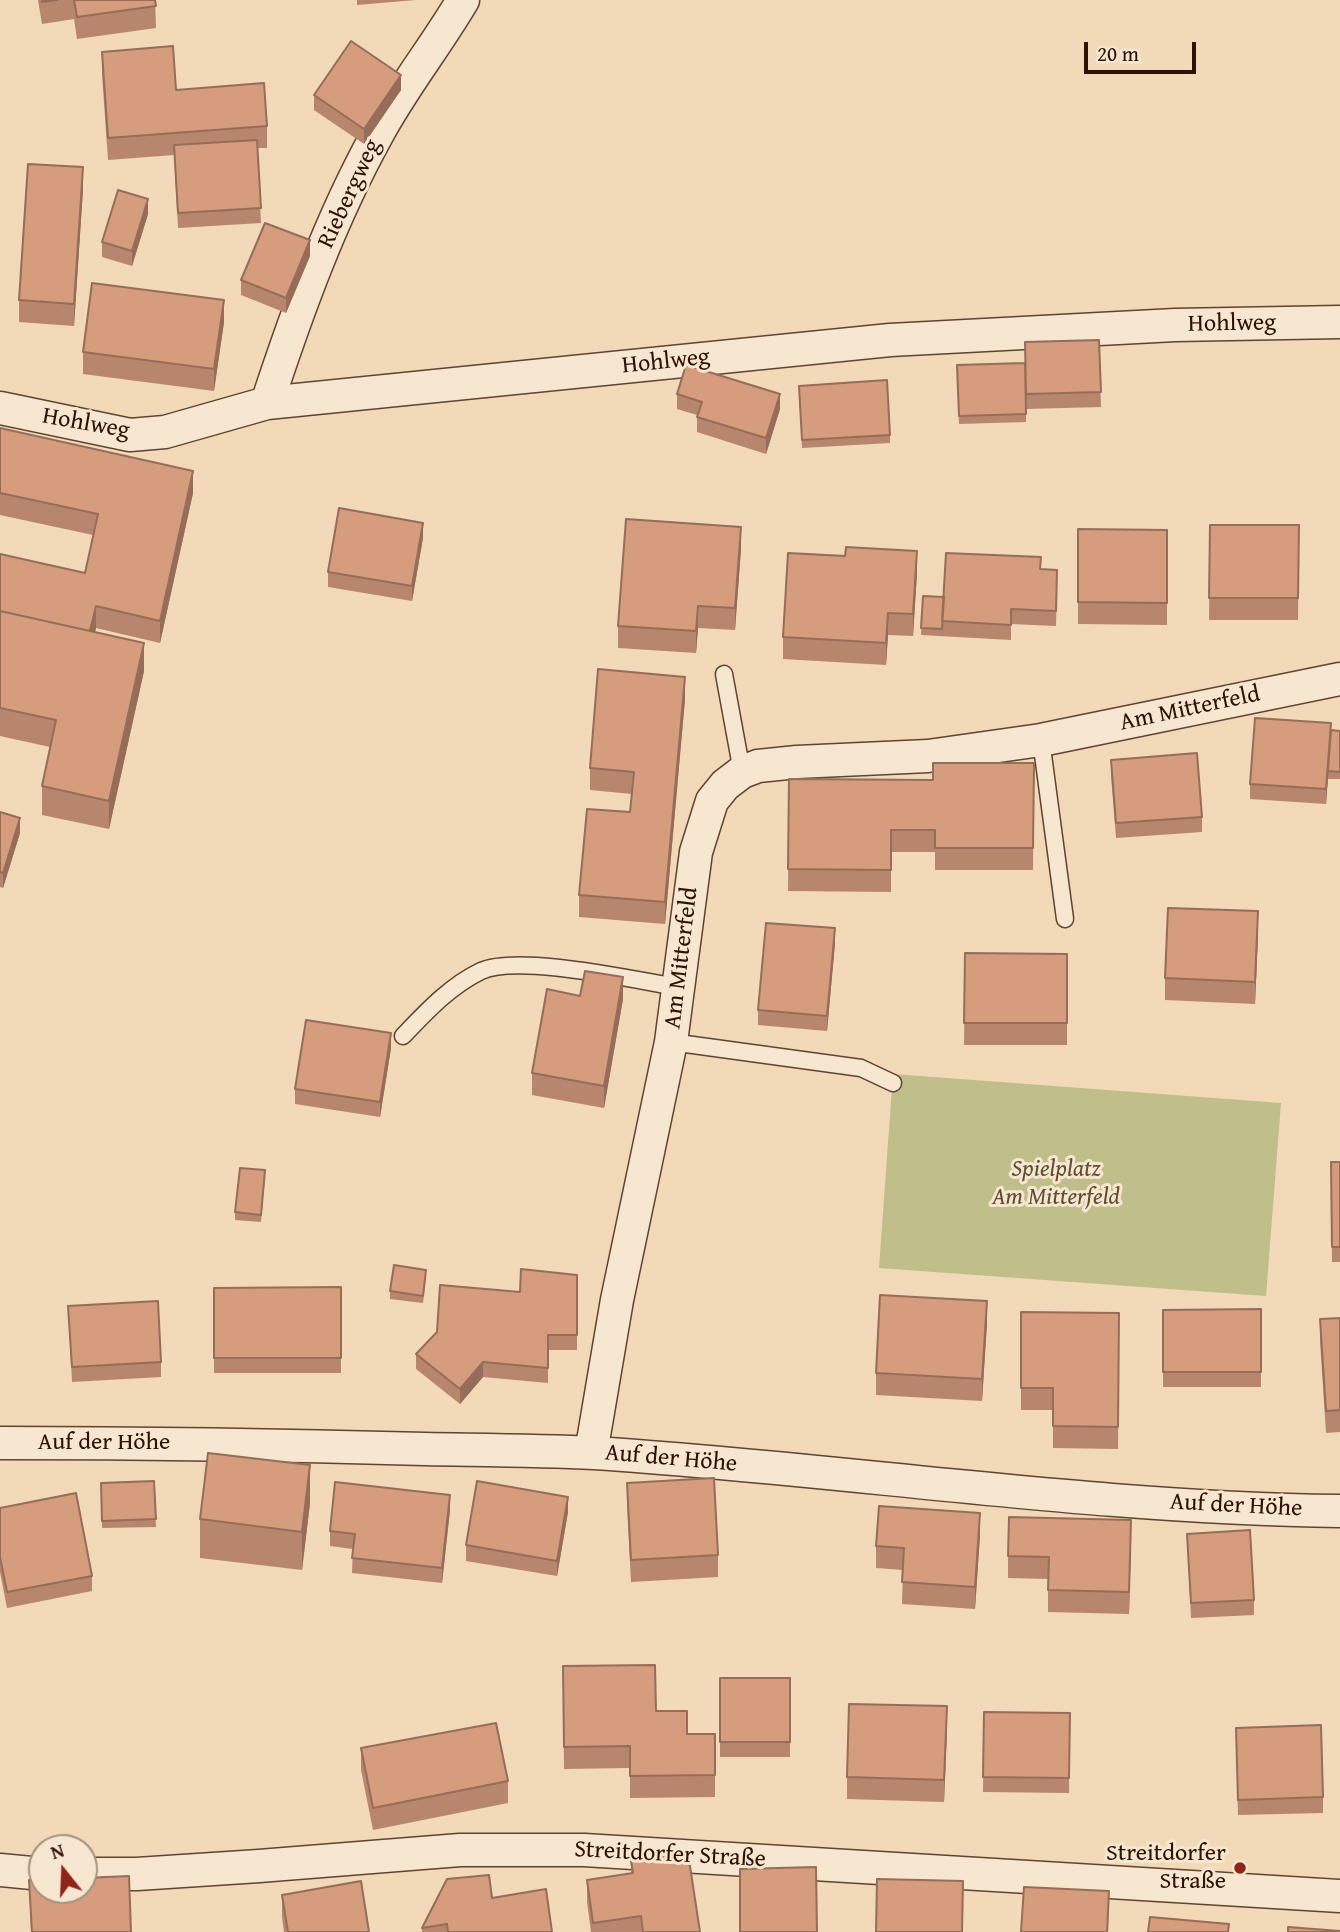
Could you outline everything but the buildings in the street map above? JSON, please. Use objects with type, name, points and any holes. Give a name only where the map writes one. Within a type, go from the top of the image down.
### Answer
[{"type":"street","name":"Riebergweg","points":[[267,403],[309,286],[352,181],[378,132],[446,31],[463,0]]},
{"type":"street","name":"Hohlweg","points":[[0,408],[130,435],[164,432],[267,403],[890,340],[1175,325],[1340,322]]},
{"type":"street","name":"Am Mitterfeld","points":[[591,1453],[617,1300],[671,1042],[689,895],[704,822],[712,801],[725,785],[742,772],[773,764],[928,755],[1041,740],[1340,679]]},
{"type":"street","name":"Auf der Höhe","points":[[0,1443],[207,1444],[591,1453],[1070,1496],[1340,1511]]},
{"type":"street","name":"Streitdorfer Straße","points":[[98,1874],[259,1866],[460,1850],[584,1850],[1340,1896]]},
{"type":"street","points":[[0,1870],[28,1873]]},
{"type":"lane","points":[[724,674],[742,772]]},
{"type":"lane","points":[[1041,740],[1065,919]]},
{"type":"lane","points":[[403,1036],[445,993],[483,970],[518,965],[552,967],[678,987]]},
{"type":"lane","points":[[671,1042],[861,1068],[893,1083]]},
{"type":"green space","name":"Spielplatz Am Mitterfeld","points":[[893,1074],[1281,1103],[1266,1296],[879,1268]]},
{"type":"place","name":"Streitdorfer Straße","points":[[1240,1868]]}]
